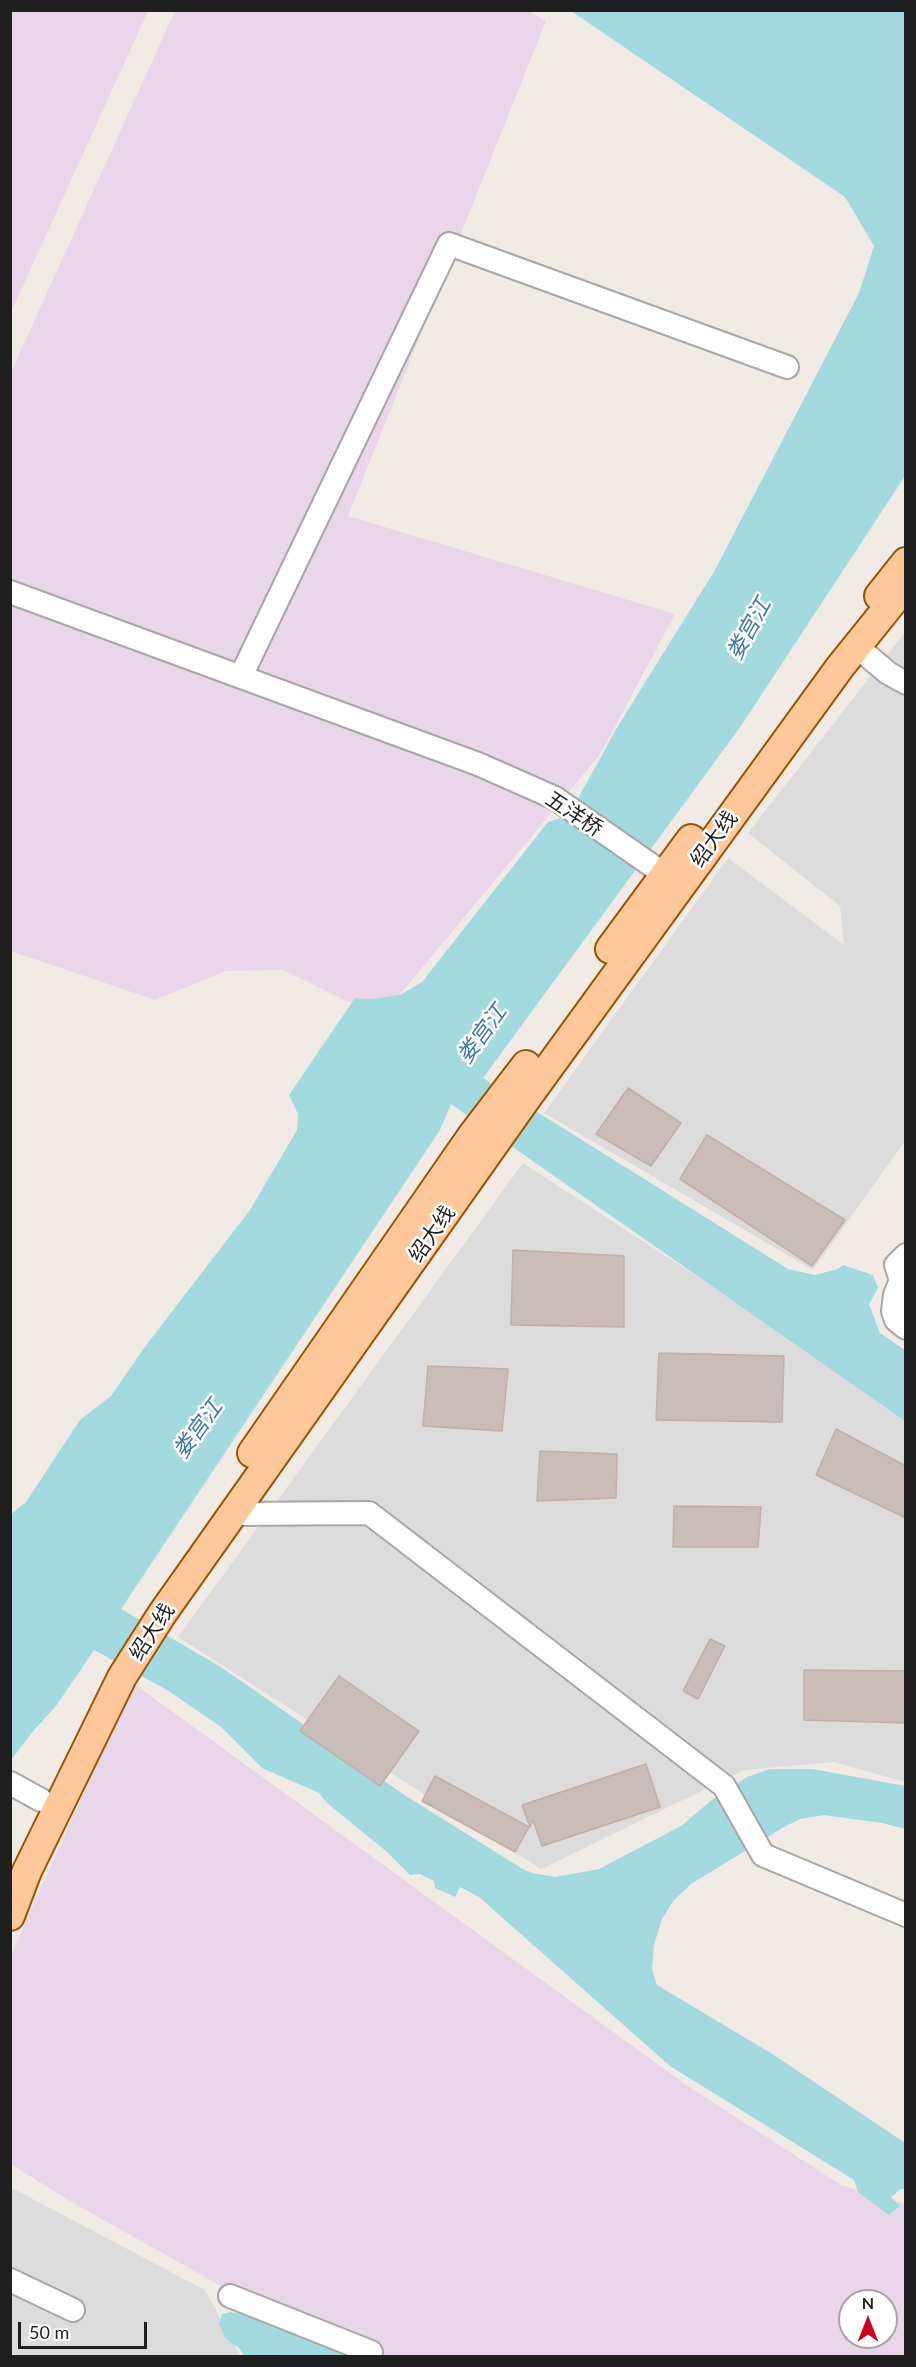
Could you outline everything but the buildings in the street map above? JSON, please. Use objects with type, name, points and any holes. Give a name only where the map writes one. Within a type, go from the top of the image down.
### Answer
[{"type":"main road","name":"绍大线","points":[[517,1094],[664,874],[906,562]]},
{"type":"main road","name":"绍大线","points":[[10,1878],[41,1800],[192,1540],[517,1094],[856,646],[906,585]]},
{"type":"main road","name":"绍大线","points":[[154,1609],[233,1514],[482,1143]]},
{"type":"main road","name":"绍大线","points":[[10,1916],[27,1871],[115,1672]]},
{"type":"street","points":[[241,676],[449,244],[787,367]]},
{"type":"street","name":"五洋桥","points":[[10,592],[478,764],[555,798],[664,874]]},
{"type":"street","points":[[856,646],[888,674],[906,683]]},
{"type":"street","points":[[906,1255],[896,1265],[901,1280],[895,1295],[893,1311],[896,1320],[906,1328]]},
{"type":"street","points":[[233,1514],[369,1514],[724,1786],[763,1855],[906,1915]]},
{"type":"street","points":[[10,1783],[41,1800]]},
{"type":"street","points":[[10,2280],[74,2310]]},
{"type":"street","points":[[230,2295],[373,2355]]},
{"type":"shaded area","points":[[10,11],[148,11],[11,312]]},
{"type":"shaded area","points":[[175,11],[528,11],[546,21],[348,516],[675,614],[601,753],[396,999],[349,1002],[283,970],[226,971],[155,1000],[11,951],[11,372]]},
{"type":"shaded area","points":[[905,632],[905,1141],[813,1270],[544,1113],[728,858],[844,945],[840,906],[748,833]]},
{"type":"shaded area","points":[[523,1163],[905,1412],[905,1782],[834,1762],[745,1770],[541,1869],[178,1637]]},
{"type":"shaded area","points":[[133,1683],[689,2087],[841,2185],[905,2204],[905,2356],[387,2356],[237,2295],[70,2201],[11,2164],[11,1955]]},
{"type":"shaded area","points":[[10,2187],[205,2290],[240,2356],[11,2356]]},
{"type":"water","name":"娄宫江","points":[[571,11],[905,11],[905,476],[741,726],[483,1078],[788,1269],[815,1275],[838,1269],[843,1265],[873,1275],[878,1288],[869,1304],[880,1333],[905,1350],[905,1421],[451,1104],[440,1130],[121,1609],[221,1667],[406,1796],[526,1871],[533,1873],[555,1877],[599,1869],[681,1826],[713,1799],[747,1777],[770,1769],[813,1769],[905,1786],[905,1829],[882,1823],[824,1815],[800,1819],[691,1884],[674,1900],[662,1919],[654,1945],[652,1970],[657,1985],[774,2055],[905,2143],[905,2189],[901,2189],[891,2197],[900,2206],[889,2215],[858,2192],[854,2180],[670,2066],[479,1897],[460,1887],[455,1897],[435,1888],[434,1881],[420,1874],[410,1875],[386,1851],[327,1803],[319,1793],[262,1768],[221,1727],[167,1690],[94,1650],[56,1706],[11,1760],[10,1515],[26,1502],[80,1420],[111,1396],[144,1348],[250,1210],[297,1130],[298,1114],[289,1095],[355,998],[372,999],[400,995],[422,982],[548,822],[572,815],[581,793],[618,726],[715,570],[859,293],[874,246],[845,197]]},
{"type":"water","points":[[231,2312],[251,2316],[369,2356],[244,2356],[240,2349],[225,2338],[219,2324],[222,2314]]}]
